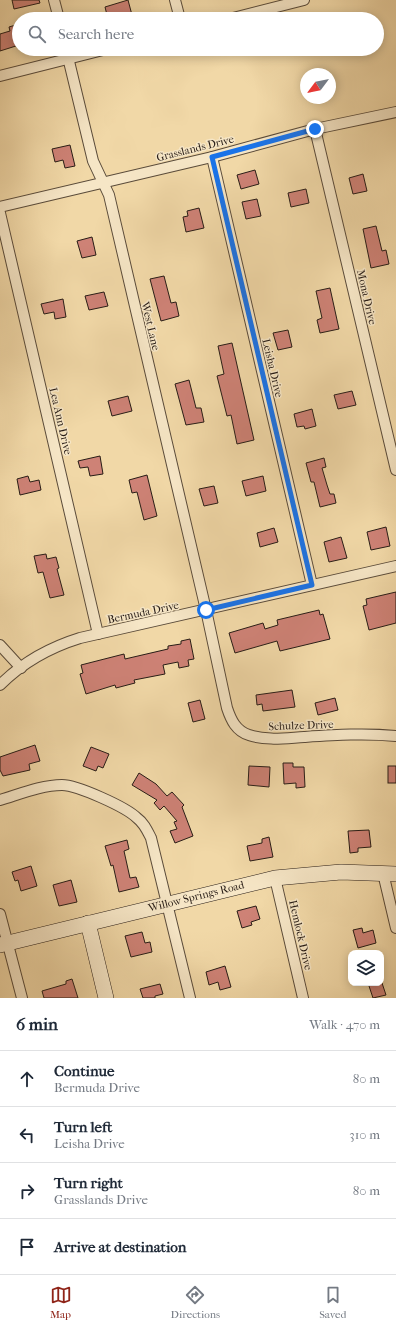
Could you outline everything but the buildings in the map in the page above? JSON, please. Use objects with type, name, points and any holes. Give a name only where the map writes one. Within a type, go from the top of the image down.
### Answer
[{"type":"street","points":[[54,0],[57,12]]},
{"type":"street","points":[[175,0],[178,12]]},
{"type":"street","points":[[256,12],[299,1]]},
{"type":"street","points":[[0,76],[61,56]]},
{"type":"street","name":"West Lane","points":[[67,56],[93,161],[108,195],[206,610]]},
{"type":"street","name":"Grasslands Drive","points":[[0,207],[212,157],[315,129],[396,112]]},
{"type":"street","name":"Mona Drive","points":[[315,129],[396,470]]},
{"type":"street","name":"Leisha Drive","points":[[212,157],[312,585]]},
{"type":"street","name":"Lea Ann Drive","points":[[0,213],[98,634]]},
{"type":"street","name":"Bermuda Drive","points":[[0,685],[34,658],[65,642],[396,566]]},
{"type":"street","name":"Schulze Drive","points":[[206,610],[227,708],[232,721],[240,730],[248,735],[265,739],[358,734],[396,736]]},
{"type":"street","points":[[0,645],[21,668]]},
{"type":"street","points":[[0,800],[48,787],[70,785],[125,809],[137,817],[146,827],[151,838],[190,998]]},
{"type":"street","name":"Willow Springs Road","points":[[4,944],[275,878],[341,872],[390,874]]},
{"type":"street","points":[[390,874],[396,928]]},
{"type":"street","name":"Hemlock Drive","points":[[275,878],[303,998]]},
{"type":"street","points":[[0,914],[4,944],[22,998]]},
{"type":"street","points":[[88,923],[106,998]]},
{"type":"route","points":[[206,610],[312,585],[212,157],[315,129]]}]
